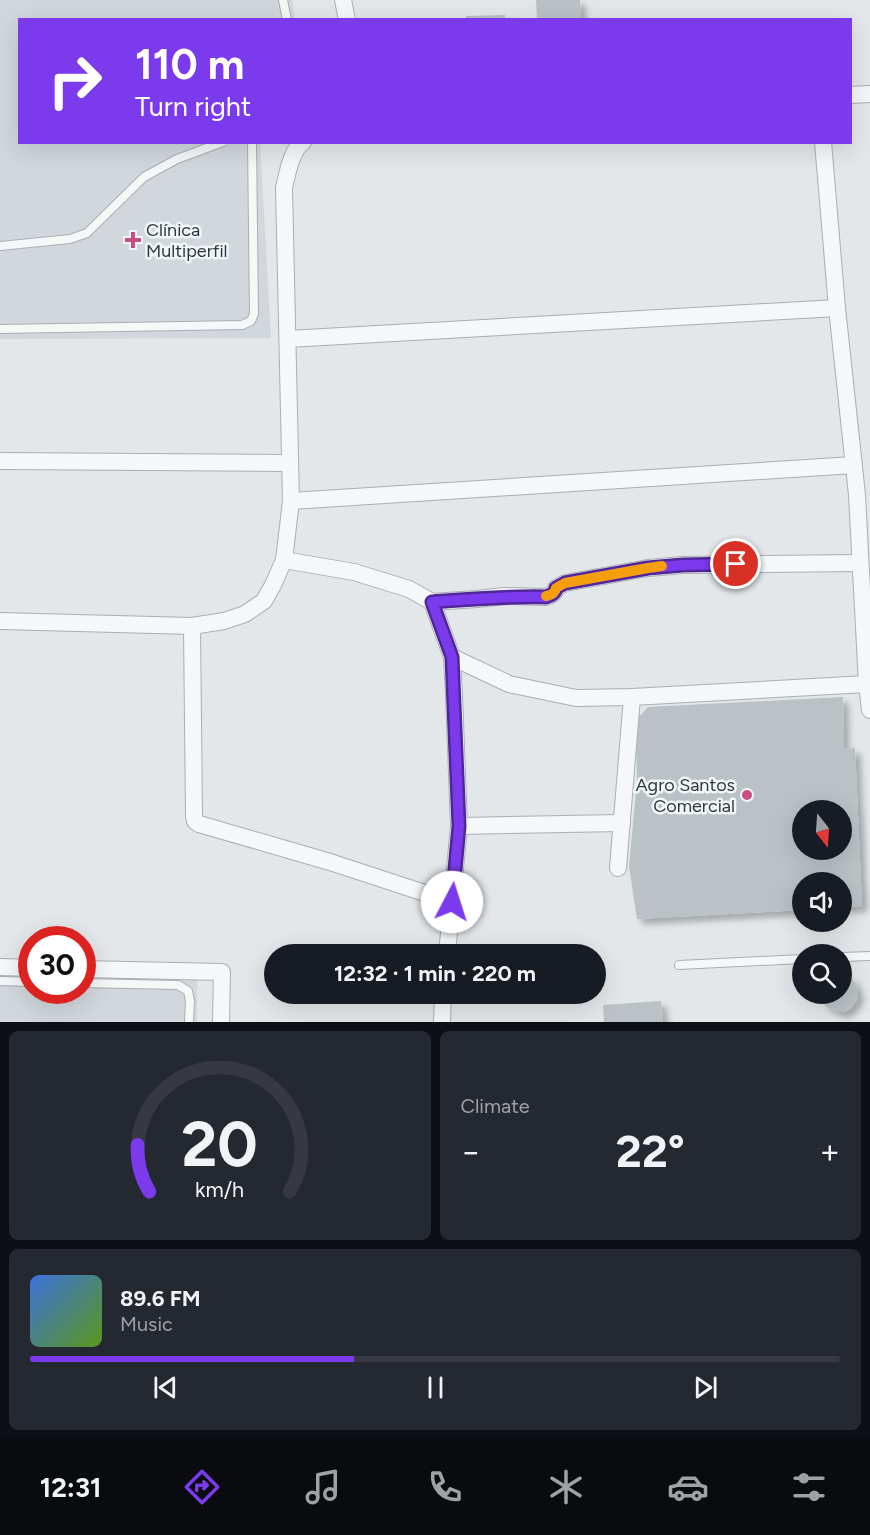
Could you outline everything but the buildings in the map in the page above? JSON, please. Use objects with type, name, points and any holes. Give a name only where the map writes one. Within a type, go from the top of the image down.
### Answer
[{"type":"street","points":[[343,0],[347,18]]},
{"type":"street","points":[[852,95],[870,94]]},
{"type":"street","points":[[0,621],[192,626],[224,621],[245,614],[264,601],[284,560],[291,501],[284,188],[289,166],[300,144]]},
{"type":"street","points":[[823,144],[837,309],[854,465],[870,710]]},
{"type":"street","points":[[288,339],[837,309]]},
{"type":"street","points":[[0,460],[290,463]]},
{"type":"street","points":[[291,501],[854,465]]},
{"type":"street","points":[[284,560],[354,572],[409,589],[432,602],[504,596],[546,597],[552,595],[556,588],[565,583],[648,568],[725,564],[860,563]]},
{"type":"street","points":[[432,602],[452,657],[459,826],[448,944]]},
{"type":"street","points":[[192,626],[195,820],[199,824],[330,862],[452,902]]},
{"type":"street","points":[[452,657],[509,684],[576,698],[867,684]]},
{"type":"street","points":[[618,868],[632,697]]},
{"type":"street","points":[[459,826],[622,823]]},
{"type":"street","points":[[0,967],[18,968]]},
{"type":"street","points":[[96,969],[222,972],[221,1022]]},
{"type":"street","points":[[442,1022],[443,1004]]},
{"type":"lane","points":[[283,0],[287,18]]},
{"type":"lane","points":[[0,246],[70,239],[87,233],[144,177],[177,159],[218,144]]},
{"type":"lane","points":[[0,329],[242,325],[251,321],[254,314],[252,144]]},
{"type":"lane","points":[[852,957],[870,956]]},
{"type":"lane","points":[[679,965],[792,959]]},
{"type":"lane","points":[[0,981],[18,982]]},
{"type":"lane","points":[[96,983],[178,985],[188,991],[189,1022]]},
{"type":"shaded area","name":"Clínica Multiperfil","points":[[0,0],[292,0],[295,18],[18,18],[18,144],[260,144],[271,338],[0,339]]},
{"type":"shaded area","points":[[0,972],[18,972],[18,1004],[96,1004],[96,973],[197,976],[197,1022],[0,1022]]},
{"type":"slow traffic","points":[[546,596],[552,595],[556,588],[565,583],[662,566]]},
{"type":"place","name":"Clínica Multiperfil","points":[[133,240]]},
{"type":"place","name":"Agro Santos Comercial","points":[[747,795]]},
{"type":"route","points":[[452,902],[459,826],[452,657],[432,602],[504,596],[546,597],[552,595],[556,588],[565,583],[648,568],[736,564]]}]
